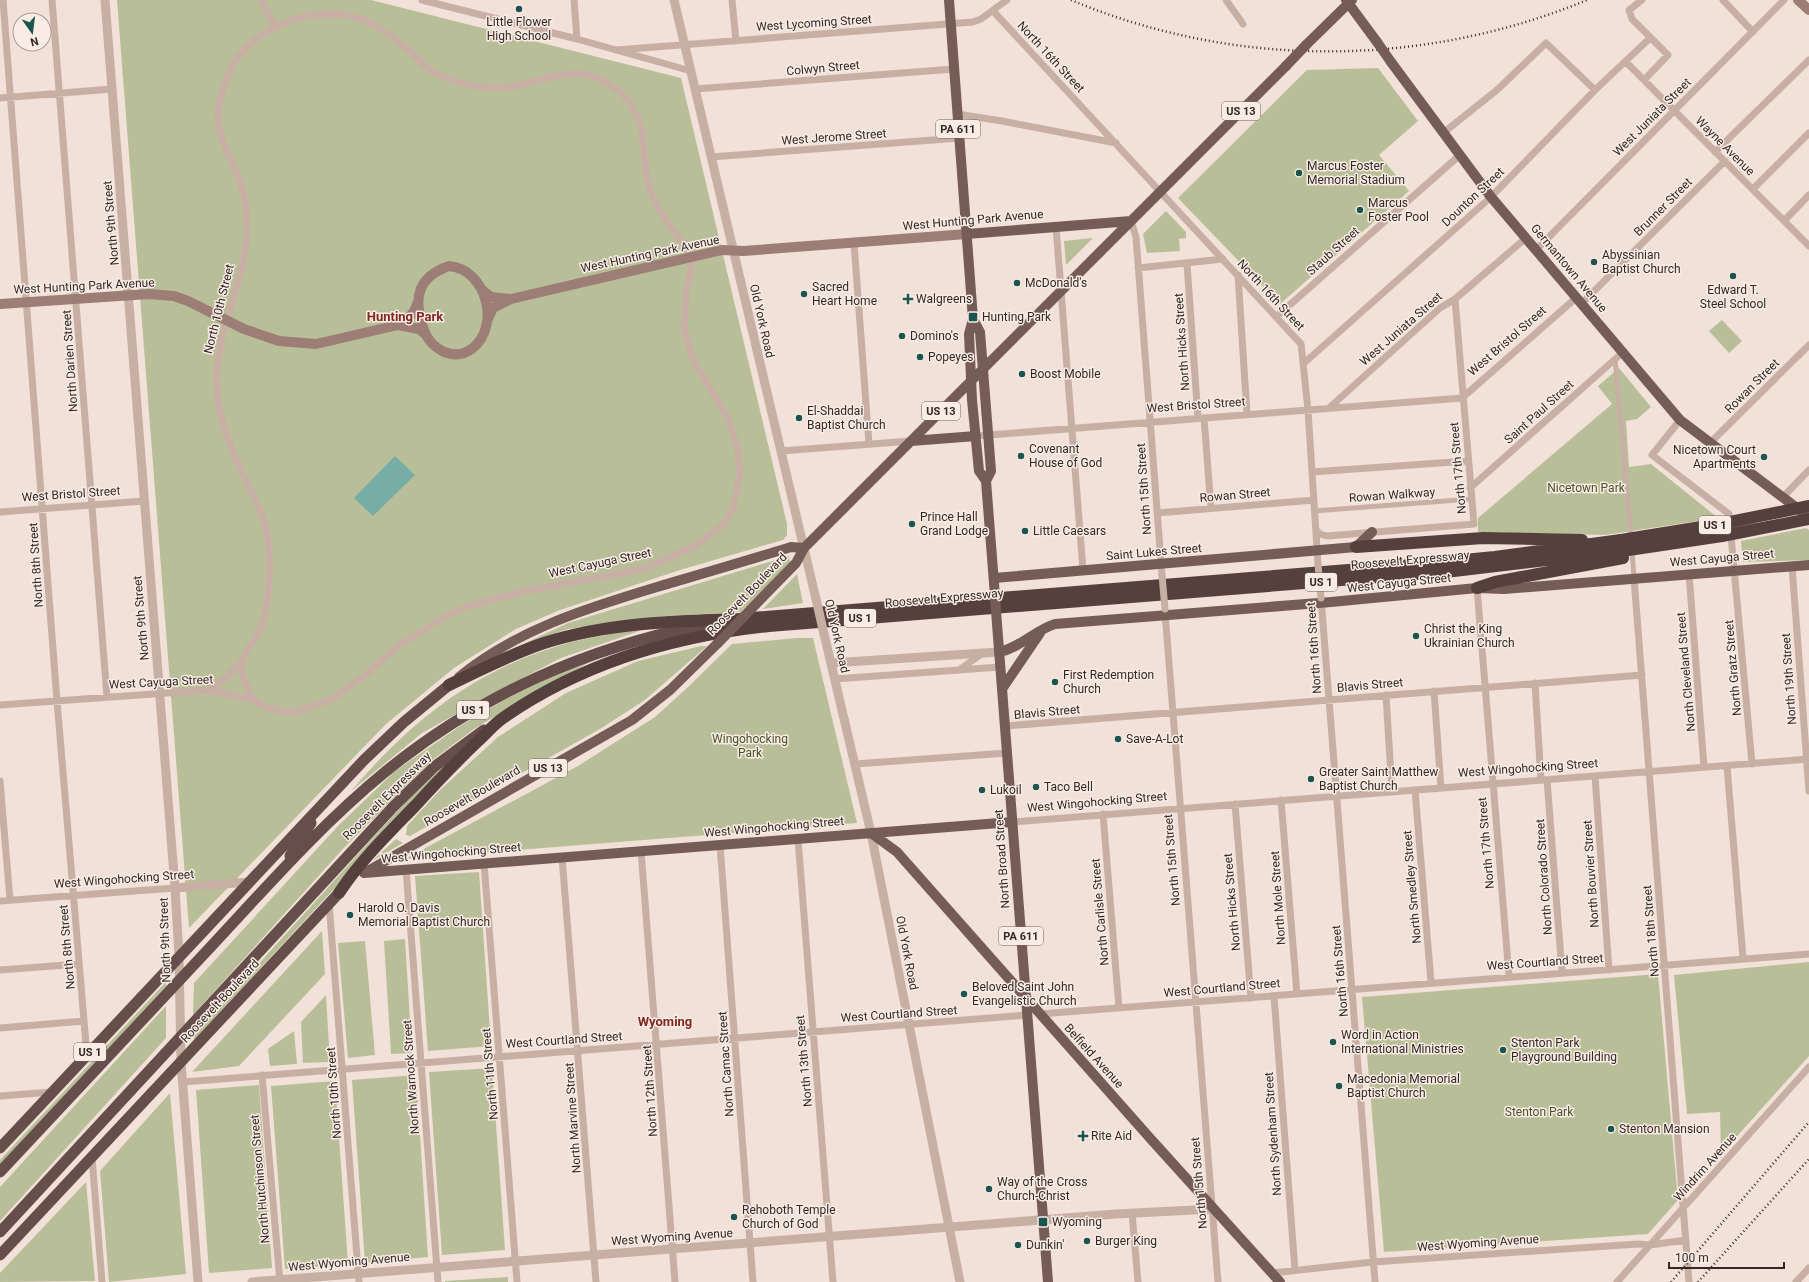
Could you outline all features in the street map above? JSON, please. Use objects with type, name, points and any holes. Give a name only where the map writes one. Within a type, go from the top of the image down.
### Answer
[{"type":"highway","name":"Roosevelt Expressway","points":[[179,981],[279,873],[347,806],[384,774],[452,724],[501,694],[551,670],[604,650],[670,632],[739,619],[1453,561],[1622,550],[1720,524],[1809,506]]},
{"type":"highway","name":"Roosevelt Expressway","points":[[180,1038],[404,796],[434,767],[456,750],[502,719],[569,680],[614,660],[661,644],[713,633],[769,626],[1454,571],[1722,536],[1809,518]]},
{"type":"highway","points":[[1356,547],[1483,538],[1622,550]]},
{"type":"highway","points":[[1477,588],[1495,582],[1622,550]]},
{"type":"highway","name":"US 1","points":[[449,685],[524,650],[583,632],[647,623],[739,619]]},
{"type":"highway","name":"Roosevelt Boulevard","points":[[0,1148],[179,956],[384,740],[449,685]]},
{"type":"highway","name":"US 1","points":[[339,893],[356,869],[382,840],[442,777],[502,719]]},
{"type":"highway","points":[[279,873],[327,799]]},
{"type":"highway","name":"Roosevelt Boulevard","points":[[0,1255],[339,893]]},
{"type":"highway","name":"US 1","points":[[0,1172],[179,981]]},
{"type":"highway","name":"Roosevelt Boulevard","points":[[0,1232],[180,1038]]},
{"type":"highway","points":[[40,1188],[78,1172]]},
{"type":"main road","name":"North Broad Street","points":[[949,0],[973,318],[969,334],[971,380],[979,471],[986,481],[1048,1282]]},
{"type":"main road","points":[[1798,0],[1809,10]]},
{"type":"main road","name":"Germantown Avenue","points":[[1349,1],[1377,42],[1491,197],[1580,300],[1619,356],[1680,420],[1711,442],[1809,518]]},
{"type":"main road","name":"US 13","points":[[804,548],[1286,66],[1349,1]]},
{"type":"main road","name":"West Hunting Park Avenue","points":[[481,289],[491,297],[511,298],[722,250],[742,251],[1131,221]]},
{"type":"main road","name":"West Hunting Park Avenue","points":[[0,304],[129,295],[174,296],[199,306],[260,336],[279,341],[316,344],[398,325],[418,329],[439,349],[447,353],[462,354],[473,348],[483,338],[488,319],[487,306],[481,289],[476,281],[463,270],[448,266],[432,273],[421,285],[414,312],[398,325]]},
{"type":"main road","name":"West Hunting Park Avenue","points":[[488,319],[493,308],[511,298]]},
{"type":"main road","name":"West Hunting Park Avenue","points":[[418,301],[420,318],[426,336]]},
{"type":"main road","name":"North Broad Street","points":[[973,318],[980,332],[983,368],[987,435],[991,471],[986,481]]},
{"type":"main road","name":"West Bristol Street","points":[[911,441],[976,436]]},
{"type":"main road","points":[[1356,547],[1372,532]]},
{"type":"main road","name":"Roosevelt Boulevard","points":[[339,893],[364,873],[632,720],[670,690],[718,643],[796,563],[804,548],[791,547],[572,614],[540,627],[503,646],[449,685]]},
{"type":"main road","name":"Saint Lukes Street","points":[[994,580],[1083,570],[1162,570],[1356,547]]},
{"type":"main road","name":"West Cayuga Street","points":[[999,652],[1014,647],[1048,626],[1056,624],[1165,612],[1477,588],[1504,589],[1809,565]]},
{"type":"main road","points":[[1002,689],[1037,638],[1048,626]]},
{"type":"main road","name":"West Wingohocking Street","points":[[364,873],[1012,822]]},
{"type":"main road","name":"Belfield Avenue","points":[[871,833],[897,852],[1213,1209],[1280,1282]]},
{"type":"street","name":"North 8th Street","points":[[3,0],[86,1056]]},
{"type":"street","name":"North Darien Street","points":[[52,0],[107,697]]},
{"type":"street","name":"North 9th Street","points":[[105,0],[175,888],[179,956],[181,1062],[198,1282]]},
{"type":"street","points":[[261,0],[275,26],[294,19],[325,13],[358,18],[386,32],[431,70],[454,81],[486,88],[510,86],[559,74],[574,72],[592,75],[608,83],[630,102],[636,113],[641,130],[646,171],[654,200],[693,256]]},
{"type":"street","name":"West Lycoming Street","points":[[422,0],[577,39],[691,71]]},
{"type":"street","points":[[574,0],[577,39]]},
{"type":"street","name":"Old York Road","points":[[674,0],[871,833],[951,1228],[960,1282]]},
{"type":"street","points":[[732,0],[736,40]]},
{"type":"street","name":"West Lycoming Street","points":[[616,50],[950,24],[981,19],[1007,0]]},
{"type":"street","points":[[1226,0],[1243,24]]},
{"type":"street","points":[[1642,0],[1629,10],[1632,18],[1668,55],[1644,80]]},
{"type":"street","points":[[1723,0],[1753,32]]},
{"type":"street","name":"West Juniata Street","points":[[1536,250],[1784,0]]},
{"type":"street","name":"North 16th Street","points":[[993,11],[1301,344],[1308,410],[1317,551],[1375,1282]]},
{"type":"street","name":"North 10th Street","points":[[209,690],[228,676],[242,662],[261,628],[270,566],[264,520],[239,467],[227,436],[220,411],[217,390],[217,363],[226,320],[244,257],[248,232],[246,208],[242,189],[220,132],[218,114],[221,93],[234,62],[262,35],[275,26]]},
{"type":"street","name":"Dounton Street","points":[[1303,364],[1491,197],[1595,90],[1650,38]]},
{"type":"street","points":[[1443,133],[1497,90],[1546,43],[1595,90]]},
{"type":"street","points":[[1715,152],[1809,60]]},
{"type":"street","name":"Wayne Avenue","points":[[1626,62],[1809,246]]},
{"type":"street","name":"Colwyn Street","points":[[695,89],[954,69]]},
{"type":"street","points":[[0,98],[112,89]]},
{"type":"street","points":[[957,114],[1116,143]]},
{"type":"street","points":[[1753,189],[1809,133]]},
{"type":"street","name":"West Jerome Street","points":[[711,157],[959,138]]},
{"type":"street","name":"Staub Street","points":[[1276,316],[1460,155]]},
{"type":"street","name":"Brunner Street","points":[[1580,300],[1725,161]]},
{"type":"street","points":[[1784,220],[1809,195]]},
{"type":"street","name":"North 15th Street","points":[[1131,221],[1136,237],[1173,712],[1179,808],[1218,1282]]},
{"type":"street","points":[[1056,227],[1083,570]]},
{"type":"street","name":"West Juniata Street","points":[[1329,408],[1440,308],[1455,299],[1526,238]]},
{"type":"street","points":[[854,242],[869,444]]},
{"type":"street","name":"West Cayuga Street","points":[[0,706],[209,690],[254,700],[264,707],[289,713],[308,708],[332,698],[364,676],[398,646],[450,614],[472,605],[521,592],[642,569],[693,547],[722,526],[734,509],[740,472],[738,450],[728,418],[694,362],[684,328],[686,294],[693,256]]},
{"type":"street","points":[[1138,268],[1223,259]]},
{"type":"street","name":"North Hicks Street","points":[[1187,264],[1211,508]]},
{"type":"street","points":[[1238,275],[1247,414]]},
{"type":"street","name":"North 17th Street","points":[[1316,530],[1320,534],[1327,536],[1474,524],[1462,398],[1455,299]]},
{"type":"street","name":"West Bristol Street","points":[[976,436],[1462,398],[1580,300]]},
{"type":"street","name":"Rowan Street","points":[[1711,442],[1809,345]]},
{"type":"street","points":[[1619,356],[1634,578]]},
{"type":"street","name":"Saint Paul Street","points":[[1470,488],[1619,356]]},
{"type":"street","name":"North Gratz Street","points":[[1680,420],[1652,456],[1730,514],[1752,764]]},
{"type":"street","name":"West Bristol Street","points":[[781,451],[911,441]]},
{"type":"street","points":[[1312,472],[1468,461]]},
{"type":"street","points":[[1783,497],[1809,470]]},
{"type":"street","name":"Rowan Walkway","points":[[1314,511],[1471,499]]},
{"type":"street","name":"Rowan Street","points":[[1157,513],[1314,500]]},
{"type":"street","name":"West Bristol Street","points":[[0,512],[144,501]]},
{"type":"street","name":"North 19th Street","points":[[1792,566],[1808,760],[1809,791]]},
{"type":"street","name":"North Cleveland Street","points":[[1689,574],[1704,767]]},
{"type":"street","name":"North 18th Street","points":[[1634,578],[1689,1282]]},
{"type":"street","name":"North 17th Street","points":[[1477,588],[1509,976]]},
{"type":"street","points":[[831,663],[999,652]]},
{"type":"street","points":[[959,670],[983,653]]},
{"type":"street","points":[[242,662],[242,674],[254,700]]},
{"type":"street","points":[[835,679],[1000,668]]},
{"type":"street","name":"Blavis Street","points":[[1005,726],[1642,675]]},
{"type":"street","name":"North Colorado Street","points":[[1535,683],[1562,972]]},
{"type":"street","points":[[1434,691],[1441,788]]},
{"type":"street","points":[[1386,695],[1392,792]]},
{"type":"street","points":[[854,764],[1007,753]]},
{"type":"street","name":"West Wingohocking Street","points":[[1012,822],[1808,760]]},
{"type":"street","points":[[1727,766],[1743,958]]},
{"type":"street","name":"North Bouvier Street","points":[[1595,776],[1610,970]]},
{"type":"street","points":[[0,781],[10,900]]},
{"type":"street","name":"North Smedley Street","points":[[1416,790],[1431,982]]},
{"type":"street","name":"North Mole Street","points":[[1281,800],[1297,994]]},
{"type":"street","name":"North Hicks Street","points":[[1235,804],[1251,998]]},
{"type":"street","name":"North Carlisle Street","points":[[1103,814],[1119,1008]]},
{"type":"street","name":"North 13th Street","points":[[798,839],[812,1032],[833,1282]]},
{"type":"street","name":"North Camac Street","points":[[720,845],[753,1282]]},
{"type":"street","name":"North 12th Street","points":[[641,851],[675,1282]]},
{"type":"street","name":"North Marvine Street","points":[[562,857],[579,1050],[596,1282]]},
{"type":"street","name":"North 11th Street","points":[[484,863],[517,1282]]},
{"type":"street","name":"North Warnock Street","points":[[406,869],[438,1282]]},
{"type":"street","name":"West Wingohocking Street","points":[[0,901],[249,882]]},
{"type":"street","name":"North 10th Street","points":[[329,903],[359,1278]]},
{"type":"street","name":"West Courtland Street","points":[[183,1082],[1353,990],[1431,982],[1665,966],[1743,958],[1809,954]]},
{"type":"street","points":[[0,970],[79,964]]},
{"type":"street","name":"North Sydenham Street","points":[[1274,996],[1295,1270]]},
{"type":"street","points":[[0,1028],[84,1021]]},
{"type":"street","name":"Windrim Avenue","points":[[1617,1282],[1809,1068]]},
{"type":"street","name":"North Hutchinson Street","points":[[262,1075],[280,1281]]},
{"type":"street","points":[[0,1096],[52,1092]]},
{"type":"street","points":[[92,1157],[102,1282]]},
{"type":"street","name":"West Wyoming Avenue","points":[[252,1282],[359,1278],[437,1267],[829,1238],[1132,1213],[1213,1209]]},
{"type":"street","points":[[1132,1213],[1138,1282]]},
{"type":"street","name":"West Wyoming Avenue","points":[[1272,1273],[1373,1262],[1638,1244],[1650,1245],[1686,1240]]},
{"type":"street","points":[[1796,1282],[1809,1268]]},
{"type":"green space","name":"Hunting Park","points":[[117,0],[371,0],[681,78],[787,524],[787,535],[783,540],[680,570],[560,610],[516,629],[454,668],[386,724],[189,928]]},
{"type":"green space","name":"Marcus Foster Memorial Stadium","points":[[1378,68],[1418,121],[1379,155],[1409,191],[1280,304],[1178,198],[1307,70]]},
{"type":"green space","points":[[1166,211],[1186,232],[1186,238],[1179,239],[1180,251],[1147,253],[1143,234]]},
{"type":"green space","points":[[1093,238],[1066,265],[1064,241]]},
{"type":"green space","points":[[1722,320],[1742,341],[1729,353],[1709,331]]},
{"type":"green space","name":"Nicetown Park","points":[[1619,368],[1651,407],[1637,419],[1626,421],[1629,467],[1651,464],[1718,518],[1605,535],[1478,532],[1478,518],[1612,404],[1598,386]]},
{"type":"green space","points":[[1806,528],[1809,530],[1809,560],[1743,562],[1741,541]]},
{"type":"green space","points":[[789,556],[790,563],[740,612],[666,616],[568,629],[519,646],[568,623]]},
{"type":"green space","points":[[797,574],[803,603],[763,609]]},
{"type":"green space","points":[[642,630],[561,658],[494,693],[422,733],[351,791],[383,755],[422,720],[479,680],[508,665],[540,652],[572,642]]},
{"type":"green space","name":"Wingohocking Park","points":[[813,638],[857,823],[405,859],[578,766],[655,717],[732,644]]},
{"type":"green space","points":[[701,646],[707,646],[645,700],[600,729],[410,836],[406,835],[407,826],[440,790],[498,737],[566,693],[638,661]]},
{"type":"green space","points":[[595,659],[474,729],[431,761],[342,850],[193,1015],[194,983],[338,826],[395,771],[463,724],[530,685]]},
{"type":"green space","points":[[471,745],[319,905],[194,1040],[194,1035],[420,786]]},
{"type":"green space","points":[[396,839],[403,843],[372,861]]},
{"type":"green space","points":[[479,872],[491,1046],[428,1051],[415,876]]},
{"type":"green space","points":[[322,931],[325,974],[239,1066],[192,1072]]},
{"type":"green space","points":[[405,939],[412,1053],[391,1054],[384,941]]},
{"type":"green space","points":[[365,941],[375,1055],[348,1058],[338,943]]},
{"type":"green space","points":[[1809,962],[1809,1056],[1721,1154],[1720,1112],[1687,1114],[1674,975]]},
{"type":"green space","name":"Stenton Park","points":[[1658,974],[1678,1200],[1648,1234],[1384,1252],[1362,997]]},
{"type":"green space","points":[[166,982],[166,986],[0,1165],[0,1160]]},
{"type":"green space","points":[[326,995],[330,1062],[303,1063],[301,1022]]},
{"type":"green space","points":[[166,1006],[166,1038],[0,1221],[0,1187]]},
{"type":"green space","points":[[294,1031],[297,1064],[270,1066],[268,1049]]},
{"type":"green space","points":[[492,1068],[505,1250],[442,1255],[429,1072]]},
{"type":"green space","points":[[416,1075],[428,1257],[365,1263],[352,1080]]},
{"type":"green space","points":[[335,1081],[348,1264],[285,1269],[271,1086]]},
{"type":"green space","points":[[259,1085],[272,1268],[209,1273],[196,1090]]},
{"type":"green space","points":[[170,1093],[186,1274],[109,1282],[100,1171]]},
{"type":"green space","points":[[86,1182],[95,1281],[0,1282],[0,1273]]},
{"type":"green space","points":[[508,1277],[508,1282],[445,1282],[445,1281]]},
{"type":"water","points":[[395,456],[415,475],[373,516],[354,498]]},
{"type":"railway","points":[[1071,0],[1134,23],[1198,39],[1263,48],[1329,51],[1395,48],[1460,38],[1524,22],[1587,0]]},
{"type":"railway","points":[[1671,1282],[1809,1122]]},
{"type":"railway","points":[[1698,1282],[1809,1159]]},
{"type":"place","name":"Little Flower High School","points":[[519,9]]},
{"type":"place","name":"Marcus Foster Memorial Stadium","points":[[1299,173]]},
{"type":"place","name":"Marcus Foster Pool","points":[[1360,210]]},
{"type":"place","name":"Abyssinian Baptist Church","points":[[1594,262]]},
{"type":"place","name":"Edward T. Steel School","points":[[1733,276]]},
{"type":"place","name":"McDonald's","points":[[1017,283]]},
{"type":"place","name":"Sacred Heart Home","points":[[804,294]]},
{"type":"place","name":"Walgreens","points":[[908,299]]},
{"type":"place","name":"Hunting Park","points":[[973,317]]},
{"type":"place","name":"Domino's","points":[[902,336]]},
{"type":"place","name":"Popeyes","points":[[920,357]]},
{"type":"place","name":"Boost Mobile","points":[[1022,374]]},
{"type":"place","name":"El-Shaddai Baptist Church","points":[[799,418]]},
{"type":"place","name":"Covenant House of God","points":[[1021,456]]},
{"type":"place","name":"Nicetown Court Apartments","points":[[1764,457]]},
{"type":"place","name":"Prince Hall Grand Lodge","points":[[912,524]]},
{"type":"place","name":"Little Caesars","points":[[1025,531]]},
{"type":"place","name":"Christ the King Ukrainian Church","points":[[1416,636]]},
{"type":"place","name":"First Redemption Church","points":[[1055,682]]},
{"type":"place","name":"Save-A-Lot","points":[[1118,739]]},
{"type":"place","name":"Greater Saint Matthew Baptist Church","points":[[1311,779]]},
{"type":"place","name":"Taco Bell","points":[[1036,787]]},
{"type":"place","name":"Lukoil","points":[[982,790]]},
{"type":"place","name":"Harold O. Davis Memorial Baptist Church","points":[[350,915]]},
{"type":"place","name":"Beloved Saint John Evangelistic Church","points":[[964,994]]},
{"type":"place","name":"Word in Action International Ministries","points":[[1333,1042]]},
{"type":"place","name":"Stenton Park Playground Building","points":[[1503,1050]]},
{"type":"place","name":"Macedonia Memorial Baptist Church","points":[[1339,1086]]},
{"type":"place","name":"Stenton Mansion","points":[[1611,1129]]},
{"type":"place","name":"Rite Aid","points":[[1083,1136]]},
{"type":"place","name":"Way of the Cross Church-Christ","points":[[989,1189]]},
{"type":"place","name":"Rehoboth Temple Church of God","points":[[734,1217]]},
{"type":"place","name":"Wyoming","points":[[1043,1222]]},
{"type":"place","name":"Burger King","points":[[1087,1241]]},
{"type":"place","name":"Dunkin'","points":[[1018,1245]]},
{"type":"district","name":"Hunting Park","points":[[405,316]]},
{"type":"district","name":"Wyoming","points":[[665,1021]]}]
